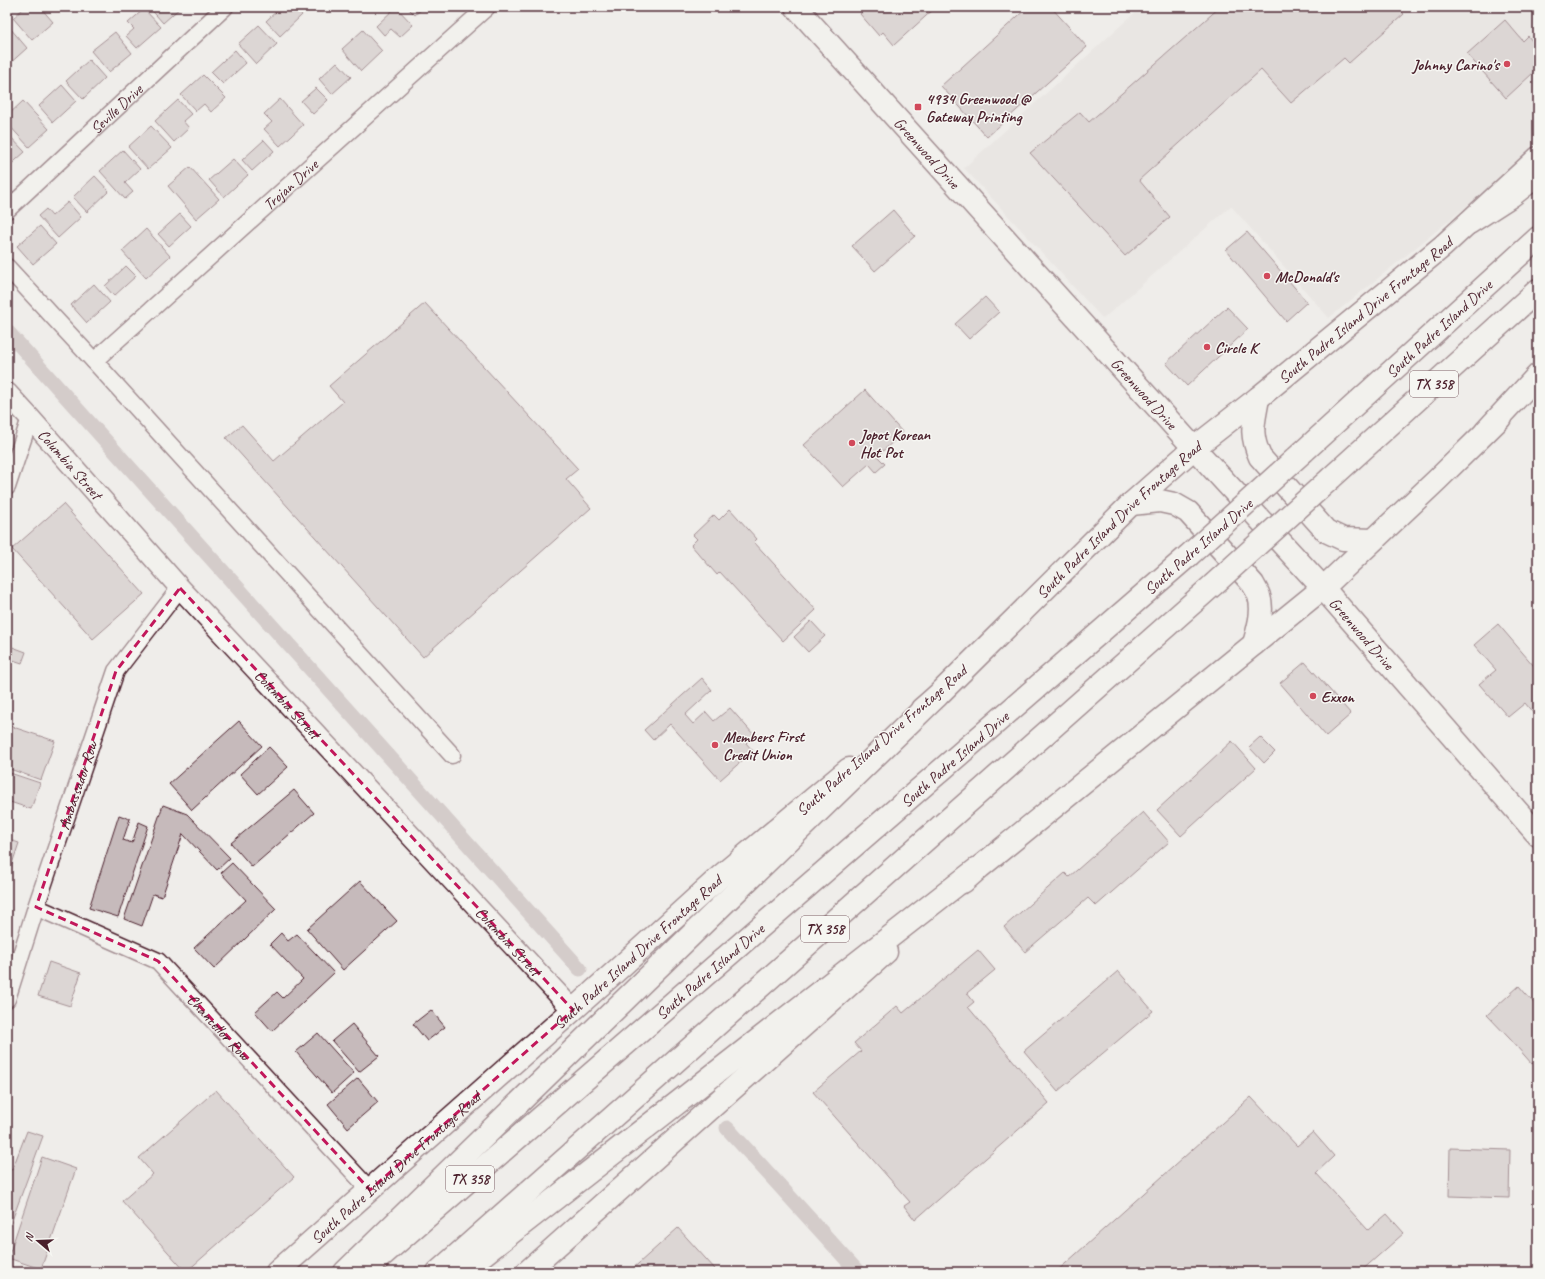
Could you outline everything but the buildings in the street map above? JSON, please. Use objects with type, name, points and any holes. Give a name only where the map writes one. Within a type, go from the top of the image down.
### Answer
[{"type":"main road","name":"Greenwood Drive","points":[[796,7],[1194,448],[1323,588],[1538,834]]},
{"type":"main road","name":"South Padre Island Drive Frontage Road","points":[[277,1272],[573,1010],[722,875],[937,696],[1131,504],[1194,448],[1258,398],[1444,246],[1538,158]]},
{"type":"main road","points":[[1469,223],[1511,196],[1538,175]]},
{"type":"main road","name":"South Padre Island Drive","points":[[363,1272],[1188,556],[1538,238]]},
{"type":"main road","name":"TX 358","points":[[438,1272],[1213,585],[1538,290]]},
{"type":"main road","points":[[1486,431],[1538,374]]},
{"type":"main road","points":[[461,1272],[977,869],[1323,588],[1538,383]]},
{"type":"main road","points":[[1258,398],[1252,430],[1254,443],[1260,457],[1326,531],[1343,539],[1373,540]]},
{"type":"main road","points":[[1131,504],[1160,501],[1174,504],[1188,512],[1253,584],[1259,595],[1261,610],[1259,627],[1254,644]]},
{"type":"main road","points":[[345,1272],[937,696]]},
{"type":"main road","points":[[527,1272],[977,869]]},
{"type":"street","name":"Seville Drive","points":[[7,210],[225,7]]},
{"type":"street","name":"Trojan Drive","points":[[94,361],[487,7]]},
{"type":"street","points":[[7,267],[452,755]]},
{"type":"street","name":"Columbia Street","points":[[7,393],[180,588],[573,1010]]},
{"type":"street","points":[[7,487],[30,418]]},
{"type":"street","name":"Ambassador Row","points":[[7,999],[36,907],[116,671],[180,588]]},
{"type":"street","name":"Chancellor Row","points":[[36,907],[158,960],[370,1190]]},
{"type":"highlighted area","points":[[180,588],[573,1010],[370,1190],[158,961],[36,907],[116,671]]},
{"type":"shaded area","points":[[1141,7],[1538,7],[1538,143],[1488,189],[1329,318],[1231,206],[1103,319],[964,168]]},
{"type":"waterway","points":[[7,331],[580,969]]},
{"type":"waterway","points":[[727,1128],[858,1272]]},
{"type":"place","name":"Johnny Carino's","points":[[1507,64]]},
{"type":"place","name":"4934 Greenwood @ Gateway Printing","points":[[918,107]]},
{"type":"place","name":"McDonald's","points":[[1267,276]]},
{"type":"place","name":"Circle K","points":[[1207,347]]},
{"type":"place","name":"Jopot Korean Hot Pot","points":[[852,443]]},
{"type":"place","name":"Exxon","points":[[1313,696]]},
{"type":"place","name":"Members First Credit Union","points":[[715,745]]}]
